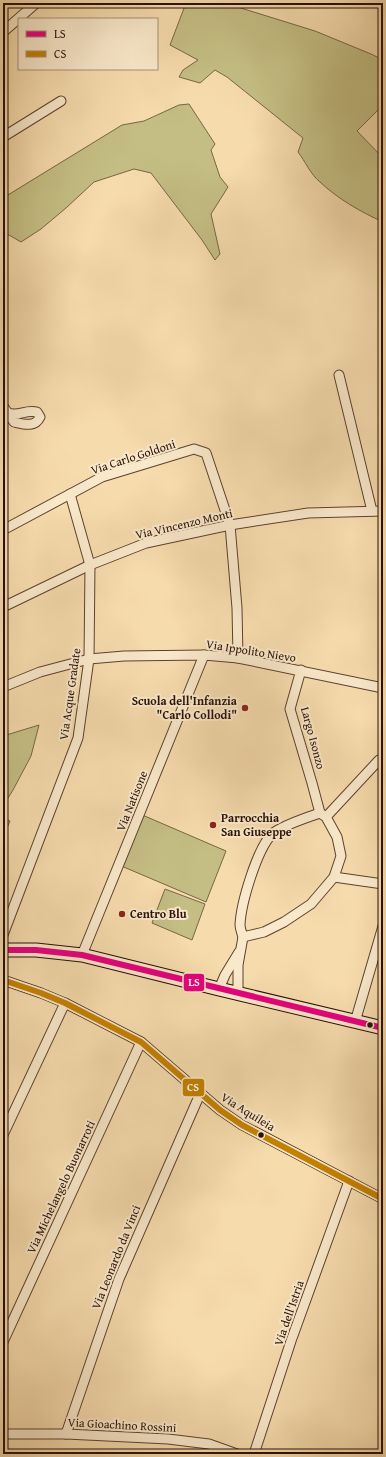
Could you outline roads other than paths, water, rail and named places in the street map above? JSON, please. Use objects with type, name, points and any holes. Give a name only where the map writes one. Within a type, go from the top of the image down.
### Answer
[{"type":"street","points":[[22,18],[35,4]]},
{"type":"street","points":[[3,32],[17,23]]},
{"type":"street","points":[[3,137],[61,101]]},
{"type":"street","points":[[339,375],[372,511]]},
{"type":"street","name":"Via Carlo Goldoni","points":[[3,530],[102,477],[194,449],[206,454],[230,525],[237,608],[238,658]]},
{"type":"street","name":"Via Acque Gradate","points":[[3,935],[78,738],[89,659],[90,566],[70,494]]},
{"type":"street","name":"Via Vincenzo Monti","points":[[3,607],[90,566],[146,543],[230,525],[308,513],[383,511]]},
{"type":"street","name":"Via Ippolito Nievo","points":[[3,687],[40,672],[89,659],[124,656],[204,655],[238,658],[383,688]]},
{"type":"street","name":"Via Natisone","points":[[82,955],[204,655]]},
{"type":"street","name":"Largo Isonzo","points":[[243,937],[264,932],[290,918],[311,904],[334,877],[341,856],[338,837],[323,815],[290,709],[301,670]]},
{"type":"street","points":[[238,994],[240,950],[243,937],[240,927],[242,915],[250,876],[263,845],[273,833],[300,820],[323,815],[379,760]]},
{"type":"street","points":[[334,877],[383,884]]},
{"type":"street","points":[[355,1022],[383,926]]},
{"type":"street","points":[[3,950],[36,950],[82,955],[383,1028]]},
{"type":"street","points":[[219,989],[224,975],[240,950]]},
{"type":"street","points":[[374,957],[383,960]]},
{"type":"street","name":"Via Aquileia","points":[[3,980],[65,1003],[141,1042],[200,1094],[242,1125],[383,1199]]},
{"type":"street","points":[[3,1135],[65,1003]]},
{"type":"street","name":"Via Michelangelo Buonarroti","points":[[3,1342],[6,1325],[141,1042]]},
{"type":"street","name":"Via Leonardo da Vinci","points":[[66,1434],[119,1279],[200,1094]]},
{"type":"street","name":"Via dell'Istria","points":[[254,1454],[291,1341],[349,1181]]},
{"type":"street","name":"Via Gioachino Rossini","points":[[3,1434],[66,1434],[168,1439],[209,1444],[237,1454]]},
{"type":"place","name":"Scuola dell'Infanzia \"Carlo Collodi\"","points":[[245,708]]},
{"type":"place","name":"Parrocchia San Giuseppe","points":[[213,825]]},
{"type":"place","name":"Centro Blu","points":[[122,914]]}]
